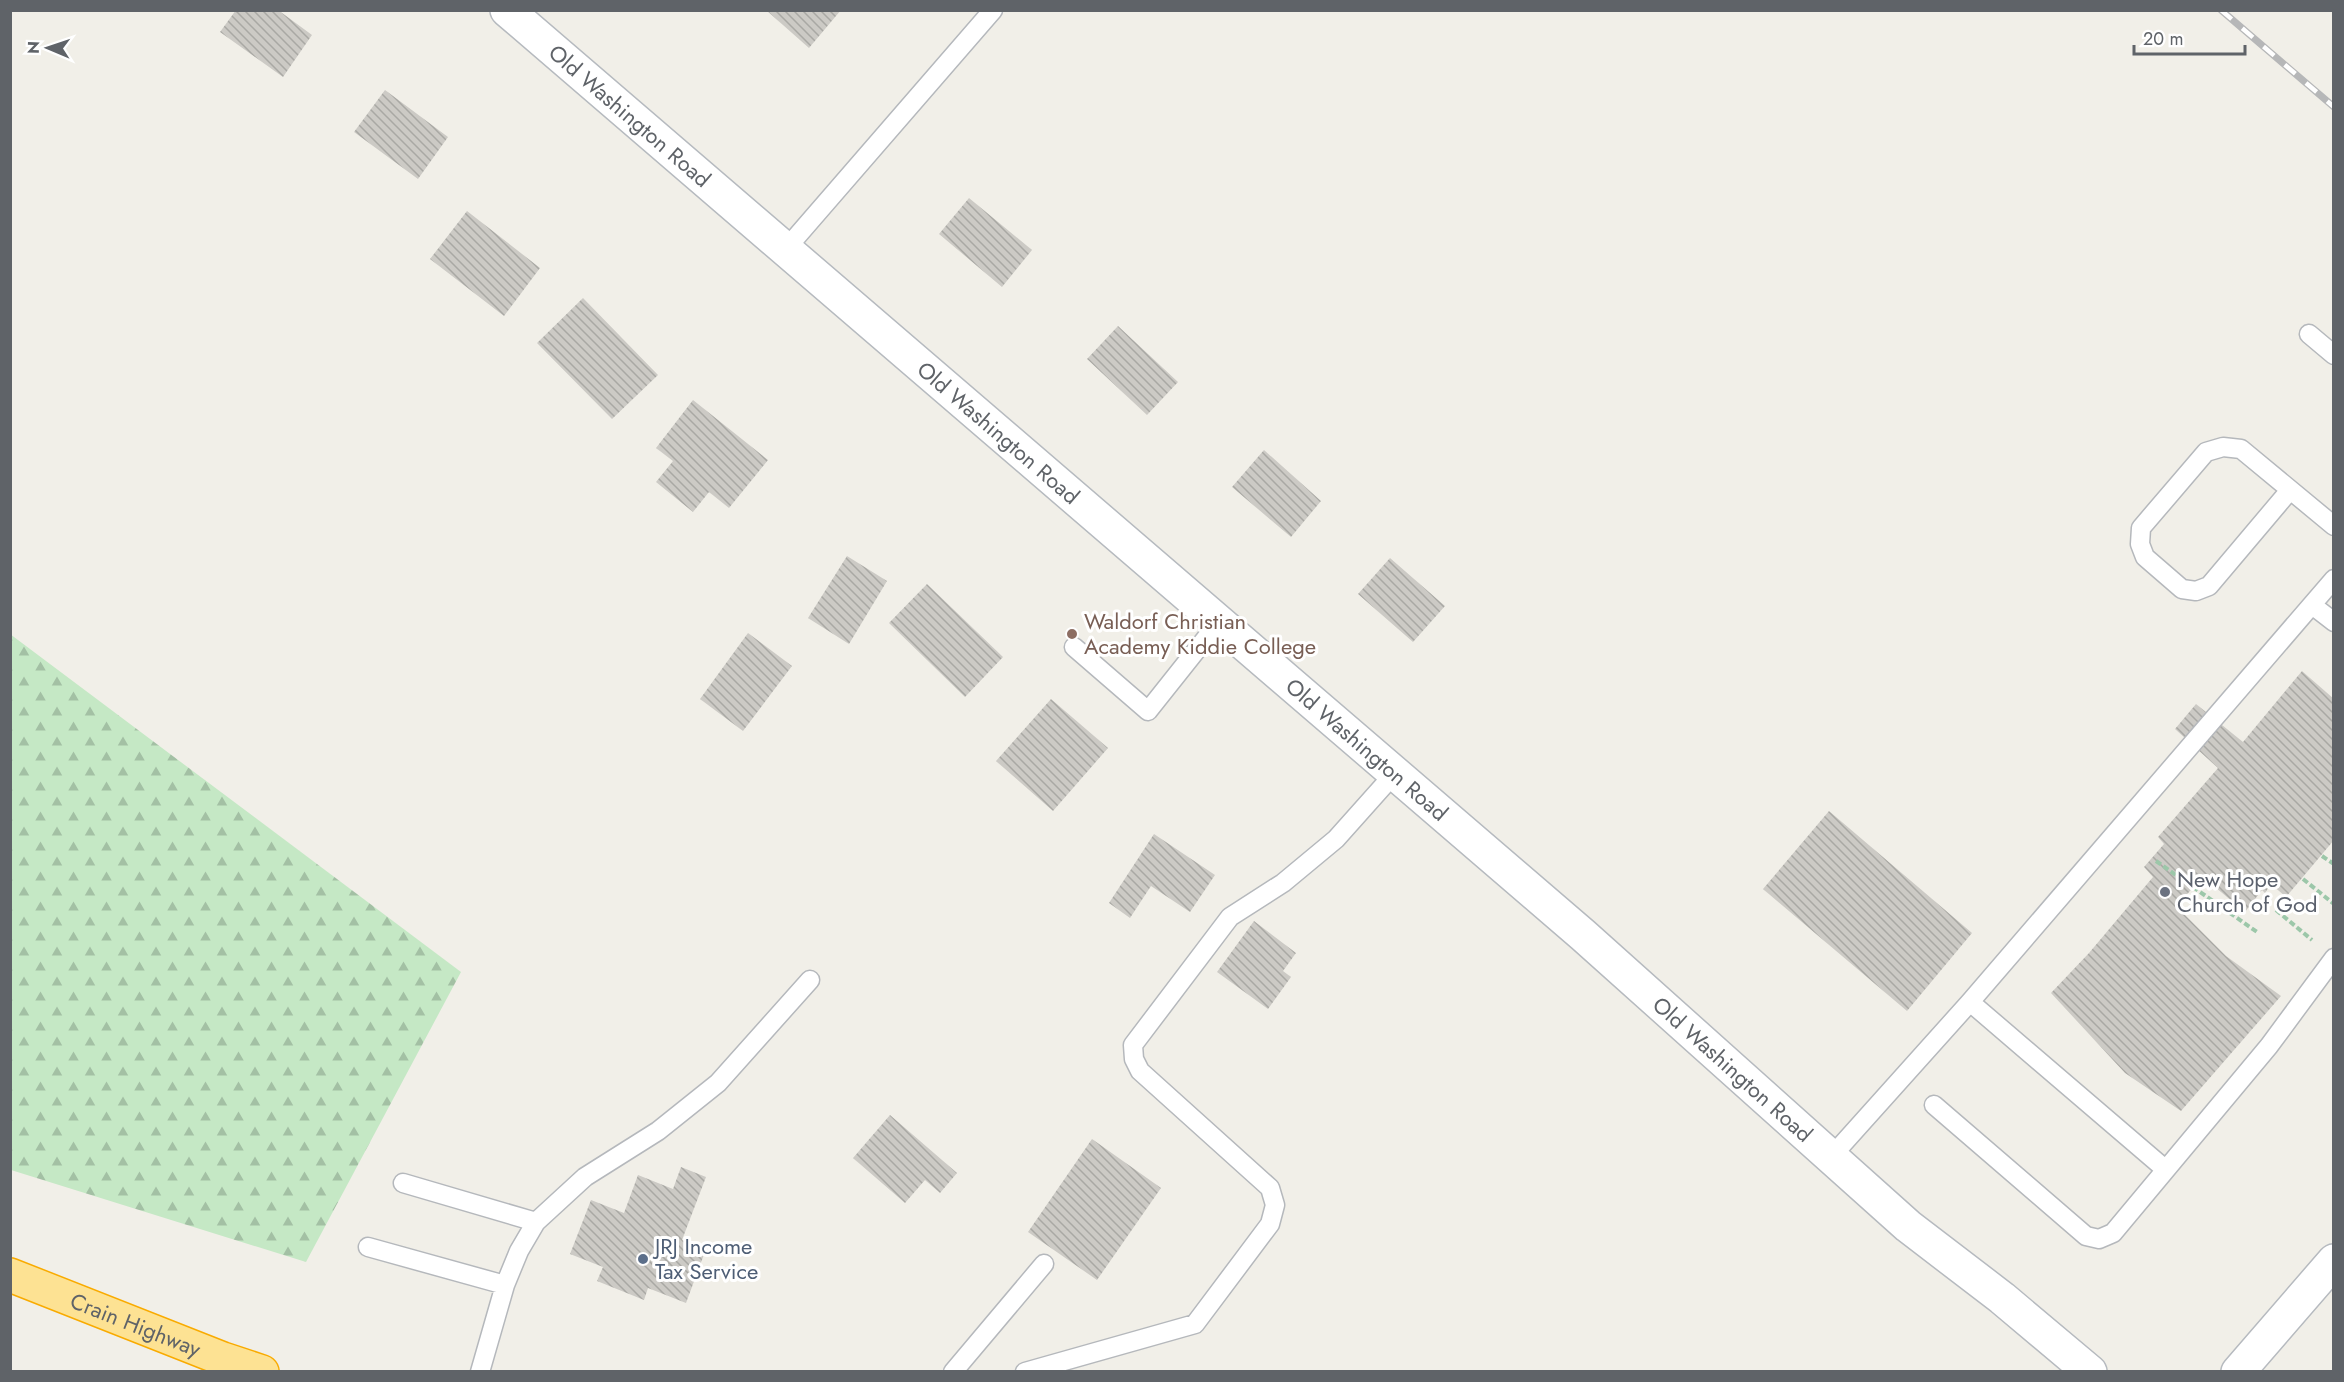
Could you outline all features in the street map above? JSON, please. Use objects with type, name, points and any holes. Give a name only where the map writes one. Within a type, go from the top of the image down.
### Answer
[{"type":"highway","name":"Crain Highway","points":[[10,1275],[223,1359],[262,1371]]},
{"type":"main road","name":"Old Washington Road","points":[[507,10],[1582,935],[1908,1226],[2002,1298],[2090,1371]]},
{"type":"main road","points":[[2238,1371],[2334,1261]]},
{"type":"lane","points":[[786,250],[993,10]]},
{"type":"lane","points":[[2309,334],[2334,355]]},
{"type":"lane","points":[[2290,490],[2209,586],[2196,591],[2182,589],[2145,557],[2140,544],[2141,528],[2206,452],[2223,447],[2241,449],[2334,526]]},
{"type":"lane","points":[[1831,1157],[1970,1002],[2334,579]]},
{"type":"lane","points":[[2312,605],[2334,622]]},
{"type":"lane","points":[[1074,647],[1148,711],[1218,623]]},
{"type":"lane","points":[[1025,1371],[1195,1324],[1270,1224],[1275,1205],[1270,1188],[1140,1071],[1134,1059],[1133,1045],[1230,917],[1283,883],[1336,839],[1395,774]]},
{"type":"lane","points":[[1934,1106],[2086,1236],[2099,1239],[2113,1233],[2269,1046],[2333,958]]},
{"type":"lane","points":[[480,1371],[505,1285],[519,1251],[536,1222],[585,1178],[658,1131],[718,1083],[810,980]]},
{"type":"lane","points":[[1970,1002],[2165,1169]]},
{"type":"lane","points":[[403,1183],[536,1222]]},
{"type":"lane","points":[[368,1247],[505,1285]]},
{"type":"lane","points":[[953,1371],[1044,1264]]},
{"type":"path","points":[[2322,856],[2334,864]]},
{"type":"path","points":[[2156,861],[2257,932]]},
{"type":"path","points":[[2302,879],[2334,904]]},
{"type":"path","points":[[2276,910],[2333,958]]},
{"type":"green space","points":[[10,634],[461,972],[306,1262],[11,1170]]},
{"type":"building","points":[[236,10],[278,10],[312,35],[283,77],[220,32]]},
{"type":"building","points":[[766,10],[841,10],[809,48]]},
{"type":"building","points":[[385,90],[448,137],[418,179],[354,132]]},
{"type":"building","points":[[969,198],[1032,250],[1002,287],[939,234]]},
{"type":"building","points":[[467,211],[540,268],[504,316],[430,259]]},
{"type":"building","points":[[583,298],[658,375],[612,419],[537,343]]},
{"type":"building","points":[[1118,326],[1178,382],[1147,415],[1087,359]]},
{"type":"building","points":[[693,400],[768,460],[729,508],[709,492],[693,512],[656,482],[673,461],[656,448]]},
{"type":"building","points":[[1264,450],[1321,501],[1291,537],[1232,487]]},
{"type":"building","points":[[847,556],[887,581],[849,644],[808,618]]},
{"type":"building","points":[[1390,558],[1445,606],[1413,642],[1358,594]]},
{"type":"building","points":[[927,584],[1003,657],[965,697],[889,623]]},
{"type":"building","points":[[748,633],[792,666],[743,731],[700,699]]},
{"type":"building","name":"New Hope Church of God","points":[[2302,671],[2334,699],[2334,840],[2286,897],[2271,884],[2265,893],[2262,890],[2245,912],[2203,877],[2176,906],[2226,956],[2281,996],[2181,1111],[2125,1073],[2051,993],[2089,953],[2153,877],[2144,867],[2164,844],[2158,837],[2218,768],[2175,729],[2196,704],[2243,742]]},
{"type":"building","points":[[1051,699],[1108,748],[1053,811],[996,761]]},
{"type":"building","points":[[1829,811],[1972,933],[1907,1011],[1763,889]]},
{"type":"building","points":[[1154,834],[1215,875],[1190,912],[1151,886],[1130,918],[1109,903]]},
{"type":"building","points":[[1254,921],[1296,953],[1283,971],[1291,977],[1268,1009],[1217,972]]},
{"type":"building","points":[[890,1115],[957,1173],[940,1193],[925,1180],[905,1203],[853,1158]]},
{"type":"building","points":[[1092,1139],[1161,1188],[1097,1280],[1028,1232]]},
{"type":"building","points":[[681,1167],[706,1177],[682,1240],[706,1249],[686,1303],[648,1288],[644,1300],[597,1281],[603,1267],[570,1254],[591,1200],[624,1213],[638,1175],[673,1189]]},
{"type":"railway","points":[[2221,10],[2334,107]]},
{"type":"place","name":"Waldorf Christian Academy Kiddie College","points":[[1072,634]]},
{"type":"place","name":"New Hope Church of God","points":[[2165,892]]},
{"type":"place","name":"JRJ Income Tax Service","points":[[643,1259]]}]
